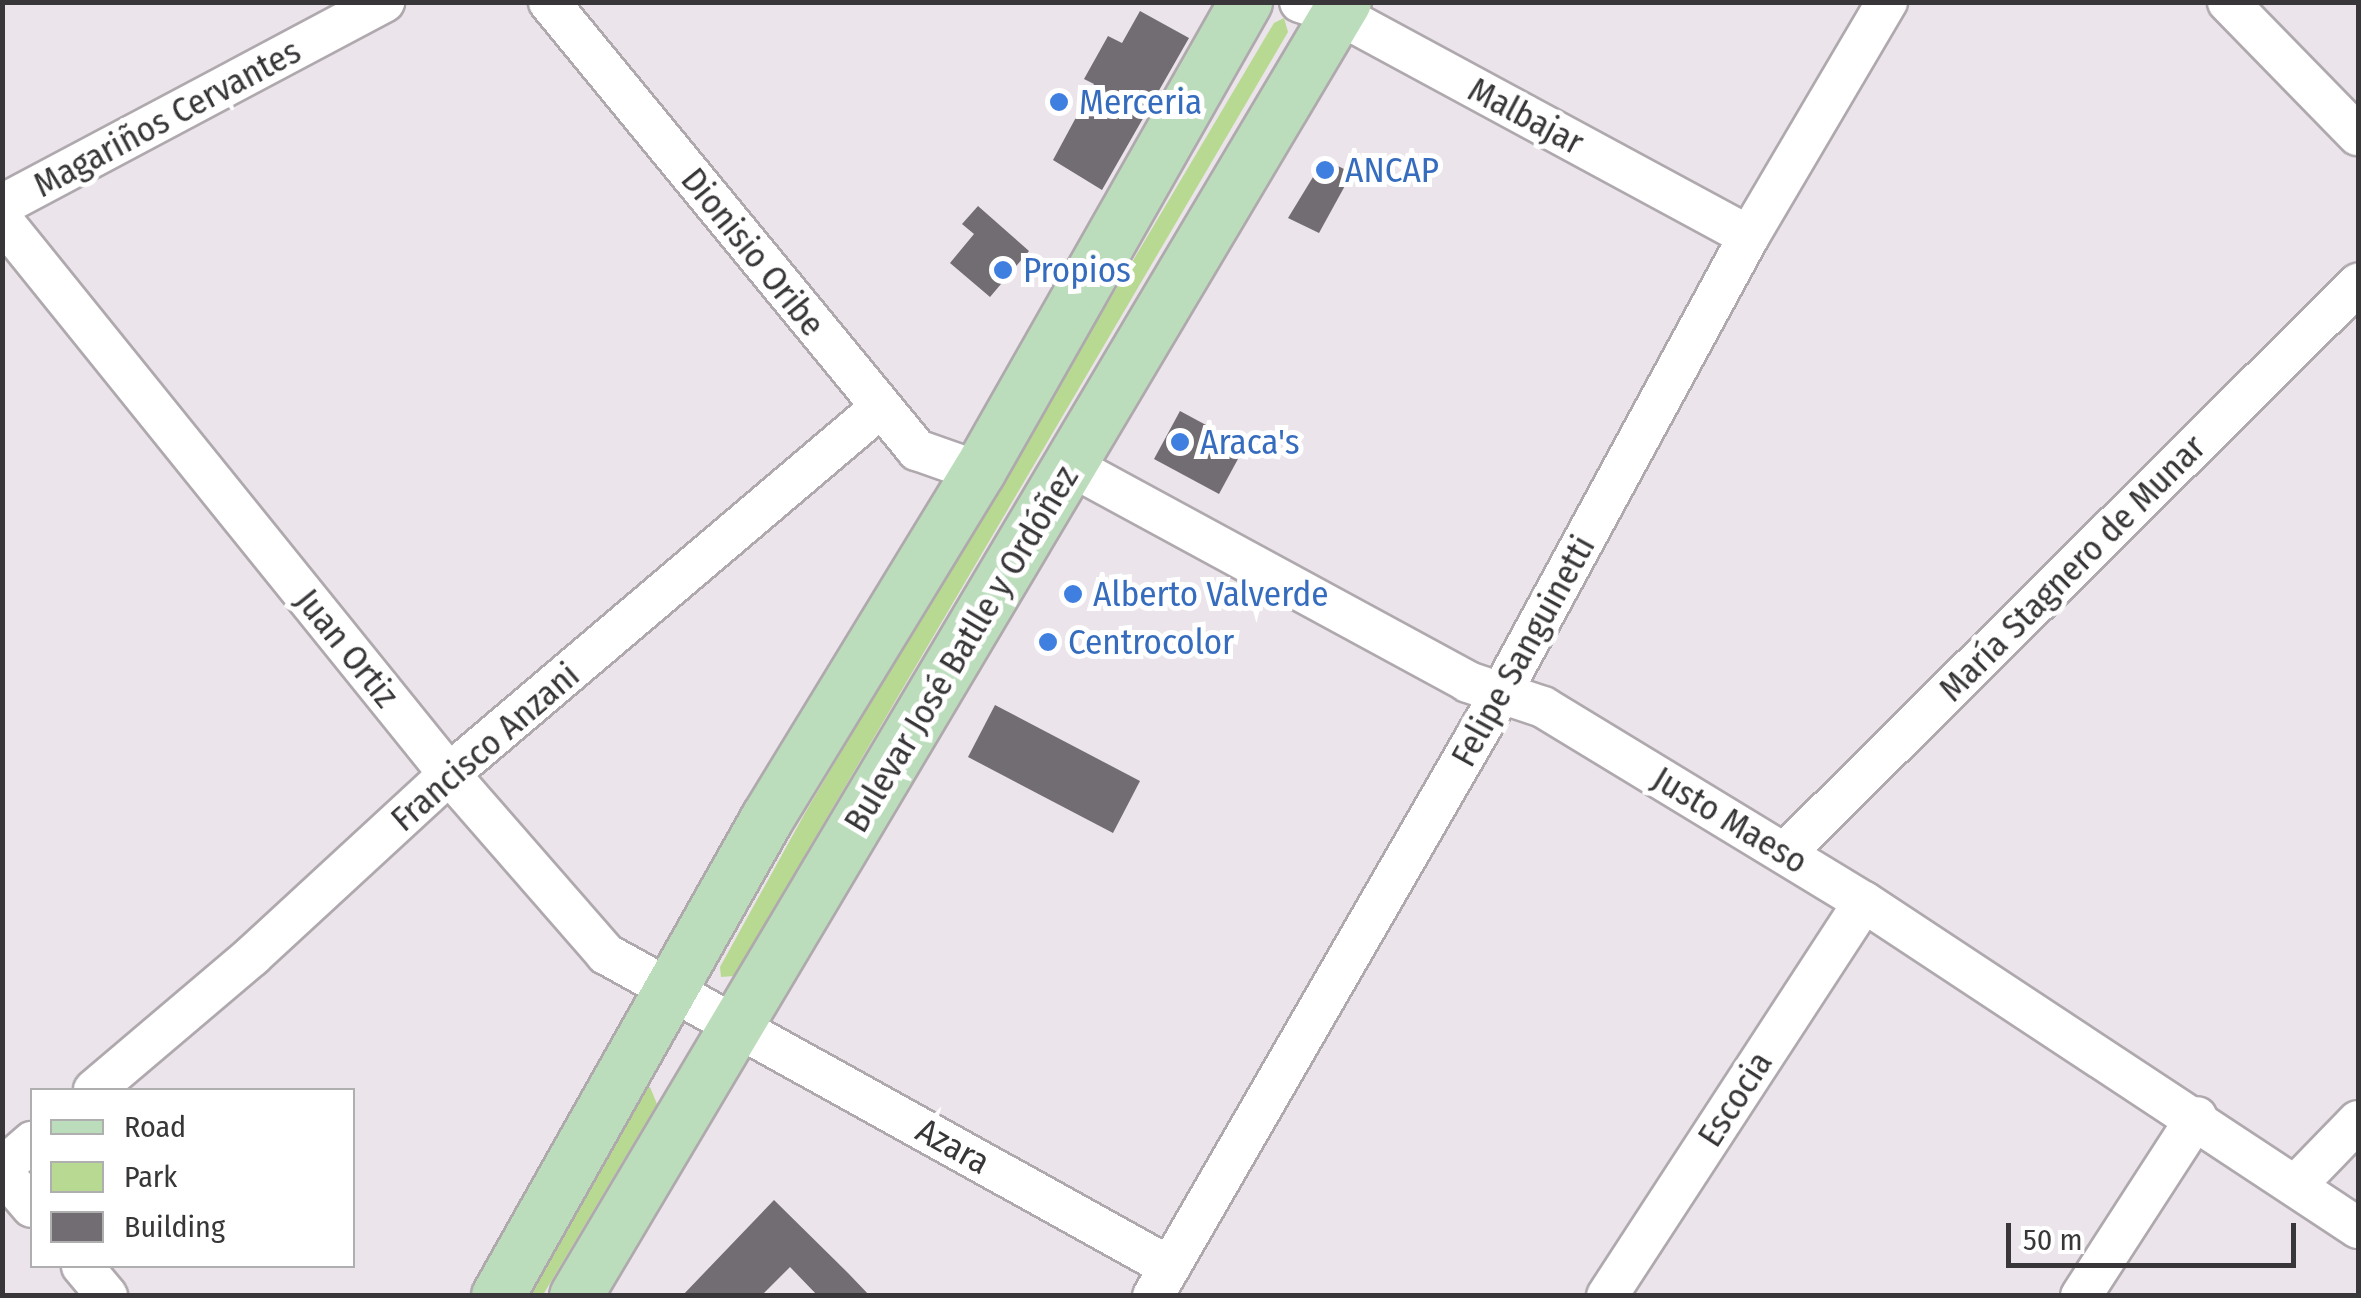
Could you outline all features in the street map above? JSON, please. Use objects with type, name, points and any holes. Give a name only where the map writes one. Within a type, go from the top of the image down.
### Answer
[{"type":"main road","points":[[498,1296],[674,991],[767,819],[978,472],[1246,2]]},
{"type":"main road","name":"Bulevar José Batlle y Ordóñez","points":[[576,1296],[1071,466],[1328,6]]},
{"type":"street","name":"Magariños Cervantes","points":[[2,206],[384,2]]},
{"type":"street","name":"Dionisio Oribe","points":[[549,2],[917,450],[978,472]]},
{"type":"street","name":"Felipe Sanguinetti","points":[[1162,1281],[1501,693],[1749,236],[1886,2]]},
{"type":"street","points":[[2228,2],[2358,135]]},
{"type":"street","name":"Malbajar","points":[[1328,6],[1749,236]]},
{"type":"street","name":"Juan Ortiz","points":[[2,220],[449,774],[606,954],[736,1026]]},
{"type":"street","name":"María Stagnero de Munar","points":[[1786,852],[2358,284]]},
{"type":"street","name":"Francisco Anzani","points":[[96,1088],[252,956],[449,774],[880,408]]},
{"type":"street","name":"Justo Maeso","points":[[1071,466],[1468,682],[1543,706],[1786,852],[2197,1117],[2358,1228]]},
{"type":"street","name":"Escocia","points":[[1607,1296],[1864,902]]},
{"type":"street","name":"Azara","points":[[736,1026],[1162,1281]]},
{"type":"street","points":[[2081,1296],[2197,1117]]},
{"type":"street","points":[[2296,1184],[2358,1121]]},
{"type":"street","points":[[30,1144],[2,1170],[30,1205]]},
{"type":"street","points":[[84,1268],[107,1296]]},
{"type":"green space","points":[[1284,18],[1288,32],[734,976],[721,977],[720,967],[805,813],[1274,23]]},
{"type":"green space","points":[[650,1087],[657,1104],[543,1295],[520,1296],[642,1090]]},
{"type":"building","points":[[1140,11],[1189,38],[1102,190],[1053,160],[1094,84],[1084,79],[1108,36],[1122,43]]},
{"type":"building","points":[[1324,159],[1352,173],[1319,233],[1288,218]]},
{"type":"building","points":[[978,206],[1029,251],[990,297],[950,263],[974,234],[962,224]]},
{"type":"building","points":[[1180,411],[1245,446],[1219,494],[1154,459]]},
{"type":"building","points":[[995,705],[1140,781],[1113,833],[968,757]]},
{"type":"building","points":[[774,1200],[870,1296],[818,1296],[790,1267],[761,1296],[682,1296]]},
{"type":"place","name":"Merceria","points":[[1059,102]]},
{"type":"place","name":"ANCAP","points":[[1325,170]]},
{"type":"place","name":"Propios","points":[[1003,270]]},
{"type":"place","name":"Araca's","points":[[1180,442]]},
{"type":"place","name":"Alberto Valverde","points":[[1073,594]]},
{"type":"place","name":"Centrocolor","points":[[1048,642]]}]
